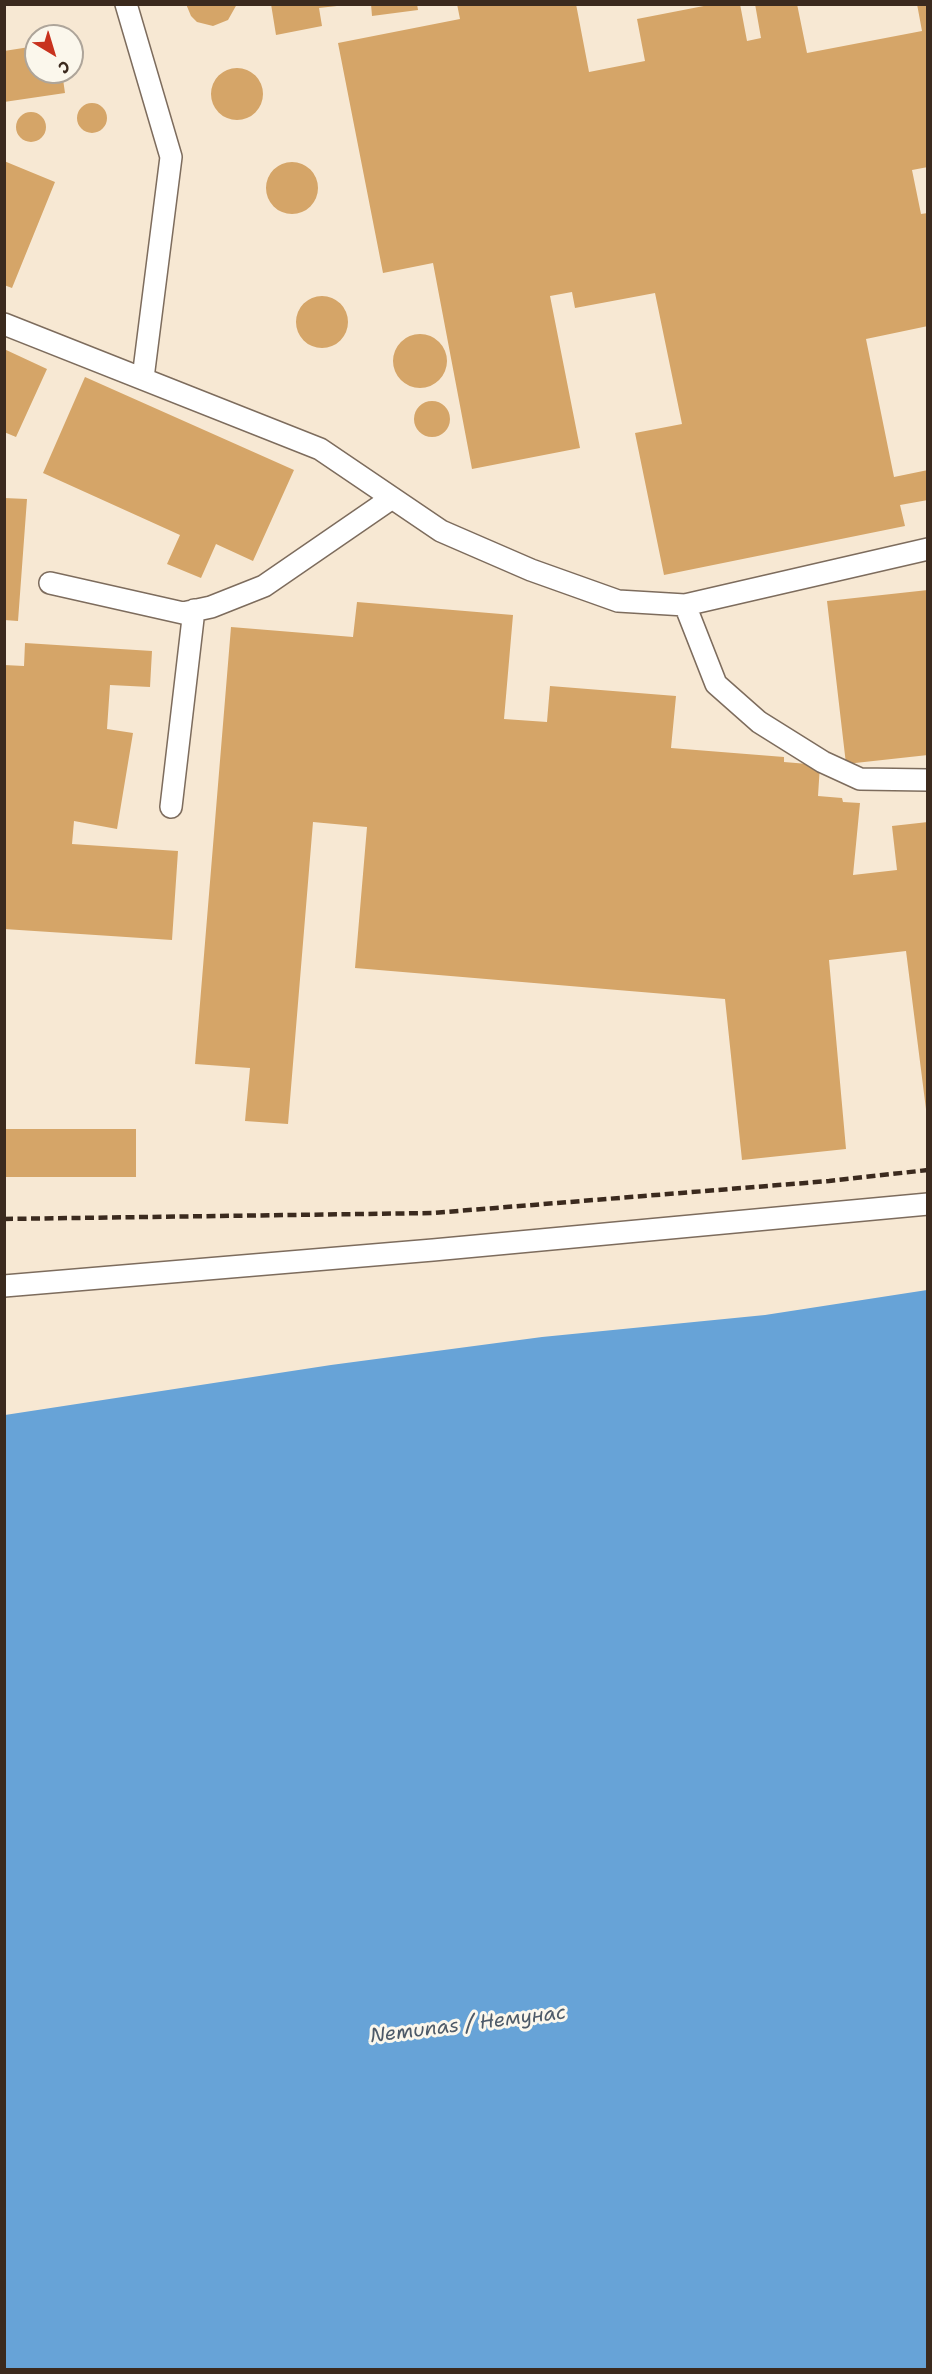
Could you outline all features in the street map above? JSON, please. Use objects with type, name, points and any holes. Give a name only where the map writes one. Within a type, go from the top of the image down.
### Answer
[{"type":"lane","points":[[126,4],[171,157],[143,378]]},
{"type":"lane","points":[[4,324],[320,449],[441,531],[531,570],[618,601],[685,605],[927,549]]},
{"type":"lane","points":[[50,583],[183,613],[211,607],[264,586],[392,498]]},
{"type":"lane","points":[[685,605],[716,684],[759,722],[823,762],[860,780],[927,780]]},
{"type":"lane","points":[[171,807],[194,610]]},
{"type":"lane","points":[[4,1286],[433,1250],[927,1204]]},
{"type":"water","name":"Nemunas / Немунас","points":[[927,1290],[927,2369],[5,2369],[5,1415],[331,1365],[542,1337],[765,1315]]},
{"type":"building","points":[[186,4],[237,4],[228,20],[213,26],[197,22],[191,16]]},
{"type":"building","points":[[271,4],[337,4],[337,6],[319,8],[322,26],[276,35]]},
{"type":"building","points":[[371,4],[417,4],[418,10],[372,16]]},
{"type":"building","points":[[457,4],[576,4],[589,72],[645,61],[637,19],[714,4],[740,4],[747,41],[761,38],[755,4],[797,4],[807,53],[922,31],[917,4],[928,4],[928,167],[912,170],[921,214],[928,213],[928,326],[866,339],[894,477],[928,470],[928,500],[900,505],[905,526],[664,575],[635,433],[682,424],[655,293],[575,308],[572,292],[550,296],[580,448],[472,469],[433,263],[383,273],[338,43],[460,19]]},
{"type":"building","points":[[24,48],[24,84],[64,84],[65,93],[4,102],[4,51]]},
{"type":"building","points":[[237,68],[247,70],[255,76],[261,84],[263,94],[261,104],[255,112],[247,118],[237,120],[227,118],[219,112],[213,104],[211,94],[213,84],[219,76],[227,70]]},
{"type":"building","points":[[92,103],[103,107],[107,118],[103,129],[92,133],[81,129],[77,118],[81,107]]},
{"type":"building","points":[[31,112],[42,116],[46,127],[42,138],[31,142],[20,138],[16,127],[20,116]]},
{"type":"building","points":[[4,161],[55,182],[12,288],[4,285]]},
{"type":"building","points":[[292,162],[302,164],[310,170],[316,178],[318,188],[316,198],[310,206],[302,212],[292,214],[282,212],[274,206],[268,198],[266,188],[268,178],[274,170],[282,164]]},
{"type":"building","points":[[322,296],[332,298],[340,304],[346,312],[348,322],[346,332],[340,340],[332,346],[322,348],[312,346],[304,340],[298,332],[296,322],[298,312],[304,304],[312,298]]},
{"type":"building","points":[[420,334],[430,336],[439,342],[445,351],[447,361],[445,371],[439,380],[430,386],[420,388],[410,386],[401,380],[395,371],[393,361],[395,351],[401,342],[410,336]]},
{"type":"building","points":[[4,349],[47,369],[16,437],[4,432]]},
{"type":"building","points":[[85,377],[294,470],[253,561],[216,544],[201,578],[167,564],[180,535],[43,473]]},
{"type":"building","points":[[432,401],[444,407],[450,419],[444,431],[432,437],[420,431],[414,419],[420,407]]},
{"type":"building","points":[[4,498],[27,499],[18,621],[4,620]]},
{"type":"building","points":[[928,590],[928,755],[846,764],[827,601]]},
{"type":"building","points":[[357,602],[513,615],[504,719],[547,722],[550,686],[676,696],[671,748],[784,757],[784,762],[820,765],[818,796],[842,798],[843,802],[860,803],[853,875],[897,870],[892,826],[928,822],[928,1125],[906,951],[829,960],[846,1149],[742,1160],[725,999],[355,968],[367,827],[313,822],[288,1124],[245,1121],[250,1068],[195,1064],[231,627],[353,637]]},
{"type":"building","points":[[25,643],[152,651],[150,687],[110,685],[107,729],[133,733],[117,829],[74,821],[72,844],[178,851],[172,940],[4,929],[4,665],[24,666]]},
{"type":"building","points":[[4,1129],[136,1129],[136,1177],[4,1177]]},
{"type":"railway","points":[[4,1219],[433,1213],[829,1181],[928,1170]]}]
